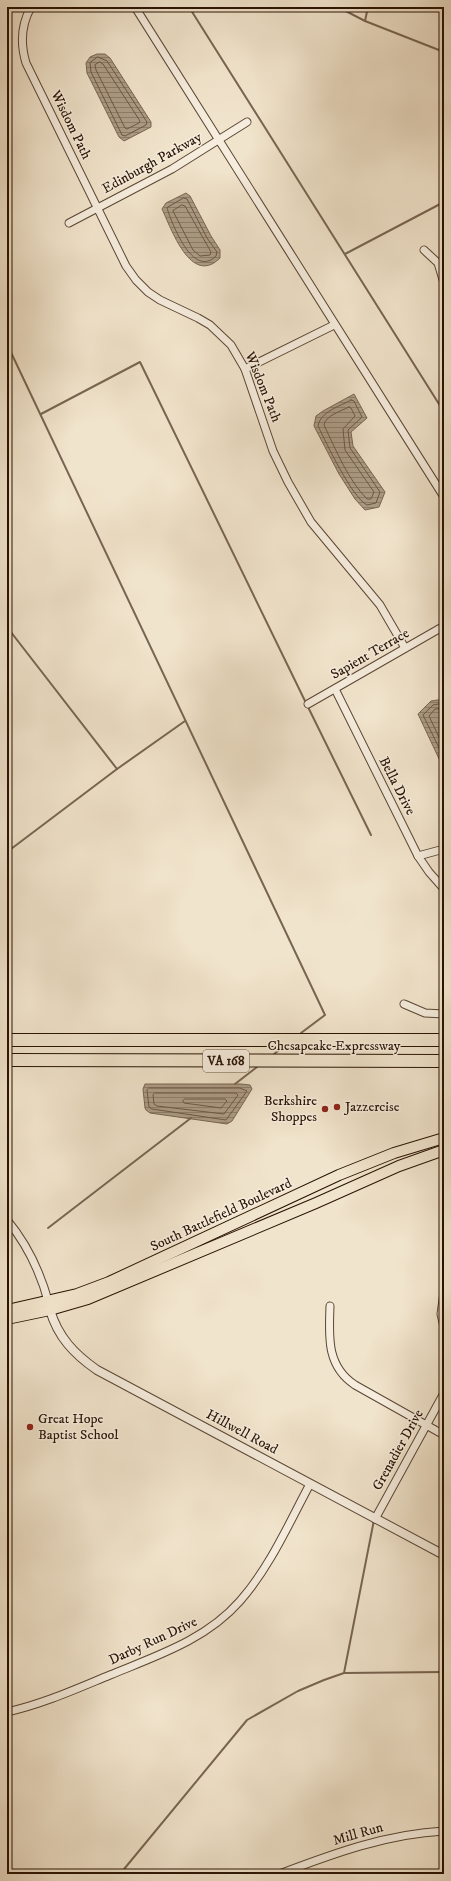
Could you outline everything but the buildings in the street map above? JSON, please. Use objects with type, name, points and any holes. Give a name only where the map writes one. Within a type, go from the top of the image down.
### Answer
[{"type":"highway","name":"Chesapeake Expressway","points":[[7,1040],[444,1040]]},
{"type":"highway","name":"Chesapeake Expressway","points":[[7,1060],[444,1061]]},
{"type":"main road","name":"South Battlefield Boulevard","points":[[7,1319],[49,1306],[109,1282],[365,1164],[444,1138]]},
{"type":"main road","name":"South Battlefield Boulevard","points":[[7,1310],[49,1306],[88,1299],[399,1166],[444,1150]]},
{"type":"street","name":"Wisdom Path","points":[[30,7],[22,33],[25,58],[126,266],[136,280],[148,292],[160,300],[198,318],[221,334],[230,345],[245,369],[273,451],[288,482],[311,522],[380,605],[405,648]]},
{"type":"street","points":[[135,7],[220,140],[334,325],[444,496]]},
{"type":"street","name":"Edinburgh Parkway","points":[[69,223],[172,169],[247,122]]},
{"type":"street","points":[[424,250],[438,264],[444,282]]},
{"type":"street","points":[[245,369],[334,325]]},
{"type":"street","name":"Sapient Terrace","points":[[308,704],[444,626]]},
{"type":"street","name":"Bella Drive","points":[[335,689],[418,856],[444,889]]},
{"type":"street","points":[[418,856],[444,849]]},
{"type":"street","points":[[404,1004],[425,1013],[444,1014]]},
{"type":"street","points":[[7,1220],[20,1238],[32,1259],[49,1306]]},
{"type":"street","points":[[444,1292],[441,1314],[444,1327]]},
{"type":"street","name":"Hillwell Road","points":[[49,1306],[53,1321],[64,1341],[84,1361],[97,1370],[444,1555]]},
{"type":"street","points":[[330,1306],[330,1350],[335,1364],[342,1374],[354,1385],[444,1435]]},
{"type":"street","name":"Grenadier Drive","points":[[375,1519],[444,1393]]},
{"type":"street","name":"Darby Run Drive","points":[[7,1712],[46,1702],[186,1643],[216,1624],[233,1609],[254,1584],[276,1548],[310,1484]]},
{"type":"street","name":"Mill Run","points":[[282,1873],[369,1843],[406,1835],[444,1831]]},
{"type":"water","points":[[97,54],[105,54],[110,58],[151,122],[151,127],[124,141],[119,137],[87,73],[86,63],[90,57]]},
{"type":"water","points":[[186,193],[190,196],[220,250],[220,258],[210,265],[200,265],[191,260],[184,252],[162,209],[166,203]]},
{"type":"water","points":[[354,394],[367,418],[351,432],[353,446],[385,492],[379,507],[365,510],[355,499],[339,474],[314,426],[316,416]]},
{"type":"water","points":[[444,699],[444,761],[441,763],[418,714],[431,701]]},
{"type":"water","points":[[145,1084],[241,1084],[250,1085],[252,1089],[232,1121],[227,1124],[150,1113],[145,1108],[143,1089]]},
{"type":"waterway","points":[[189,7],[444,412]]},
{"type":"waterway","points":[[338,7],[365,21],[444,52]]},
{"type":"waterway","points":[[365,21],[368,7]]},
{"type":"waterway","points":[[345,254],[444,202]]},
{"type":"waterway","points":[[7,344],[325,1015],[301,1033]]},
{"type":"waterway","points":[[41,414],[140,362],[306,703]]},
{"type":"waterway","points":[[7,627],[117,769]]},
{"type":"waterway","points":[[308,707],[371,835]]},
{"type":"waterway","points":[[7,852],[117,769],[185,721]]},
{"type":"waterway","points":[[274,1054],[285,1046]]},
{"type":"waterway","points":[[235,1084],[257,1067]]},
{"type":"waterway","points":[[48,1228],[191,1118]]},
{"type":"waterway","points":[[344,1673],[374,1520]]},
{"type":"waterway","points":[[120,1874],[247,1720],[298,1691],[344,1673],[444,1672]]},
{"type":"place","name":"Jazzercise","points":[[337,1107]]},
{"type":"place","name":"Berkshire Shoppes","points":[[325,1109]]},
{"type":"place","name":"Great Hope Baptist School","points":[[30,1427]]}]
